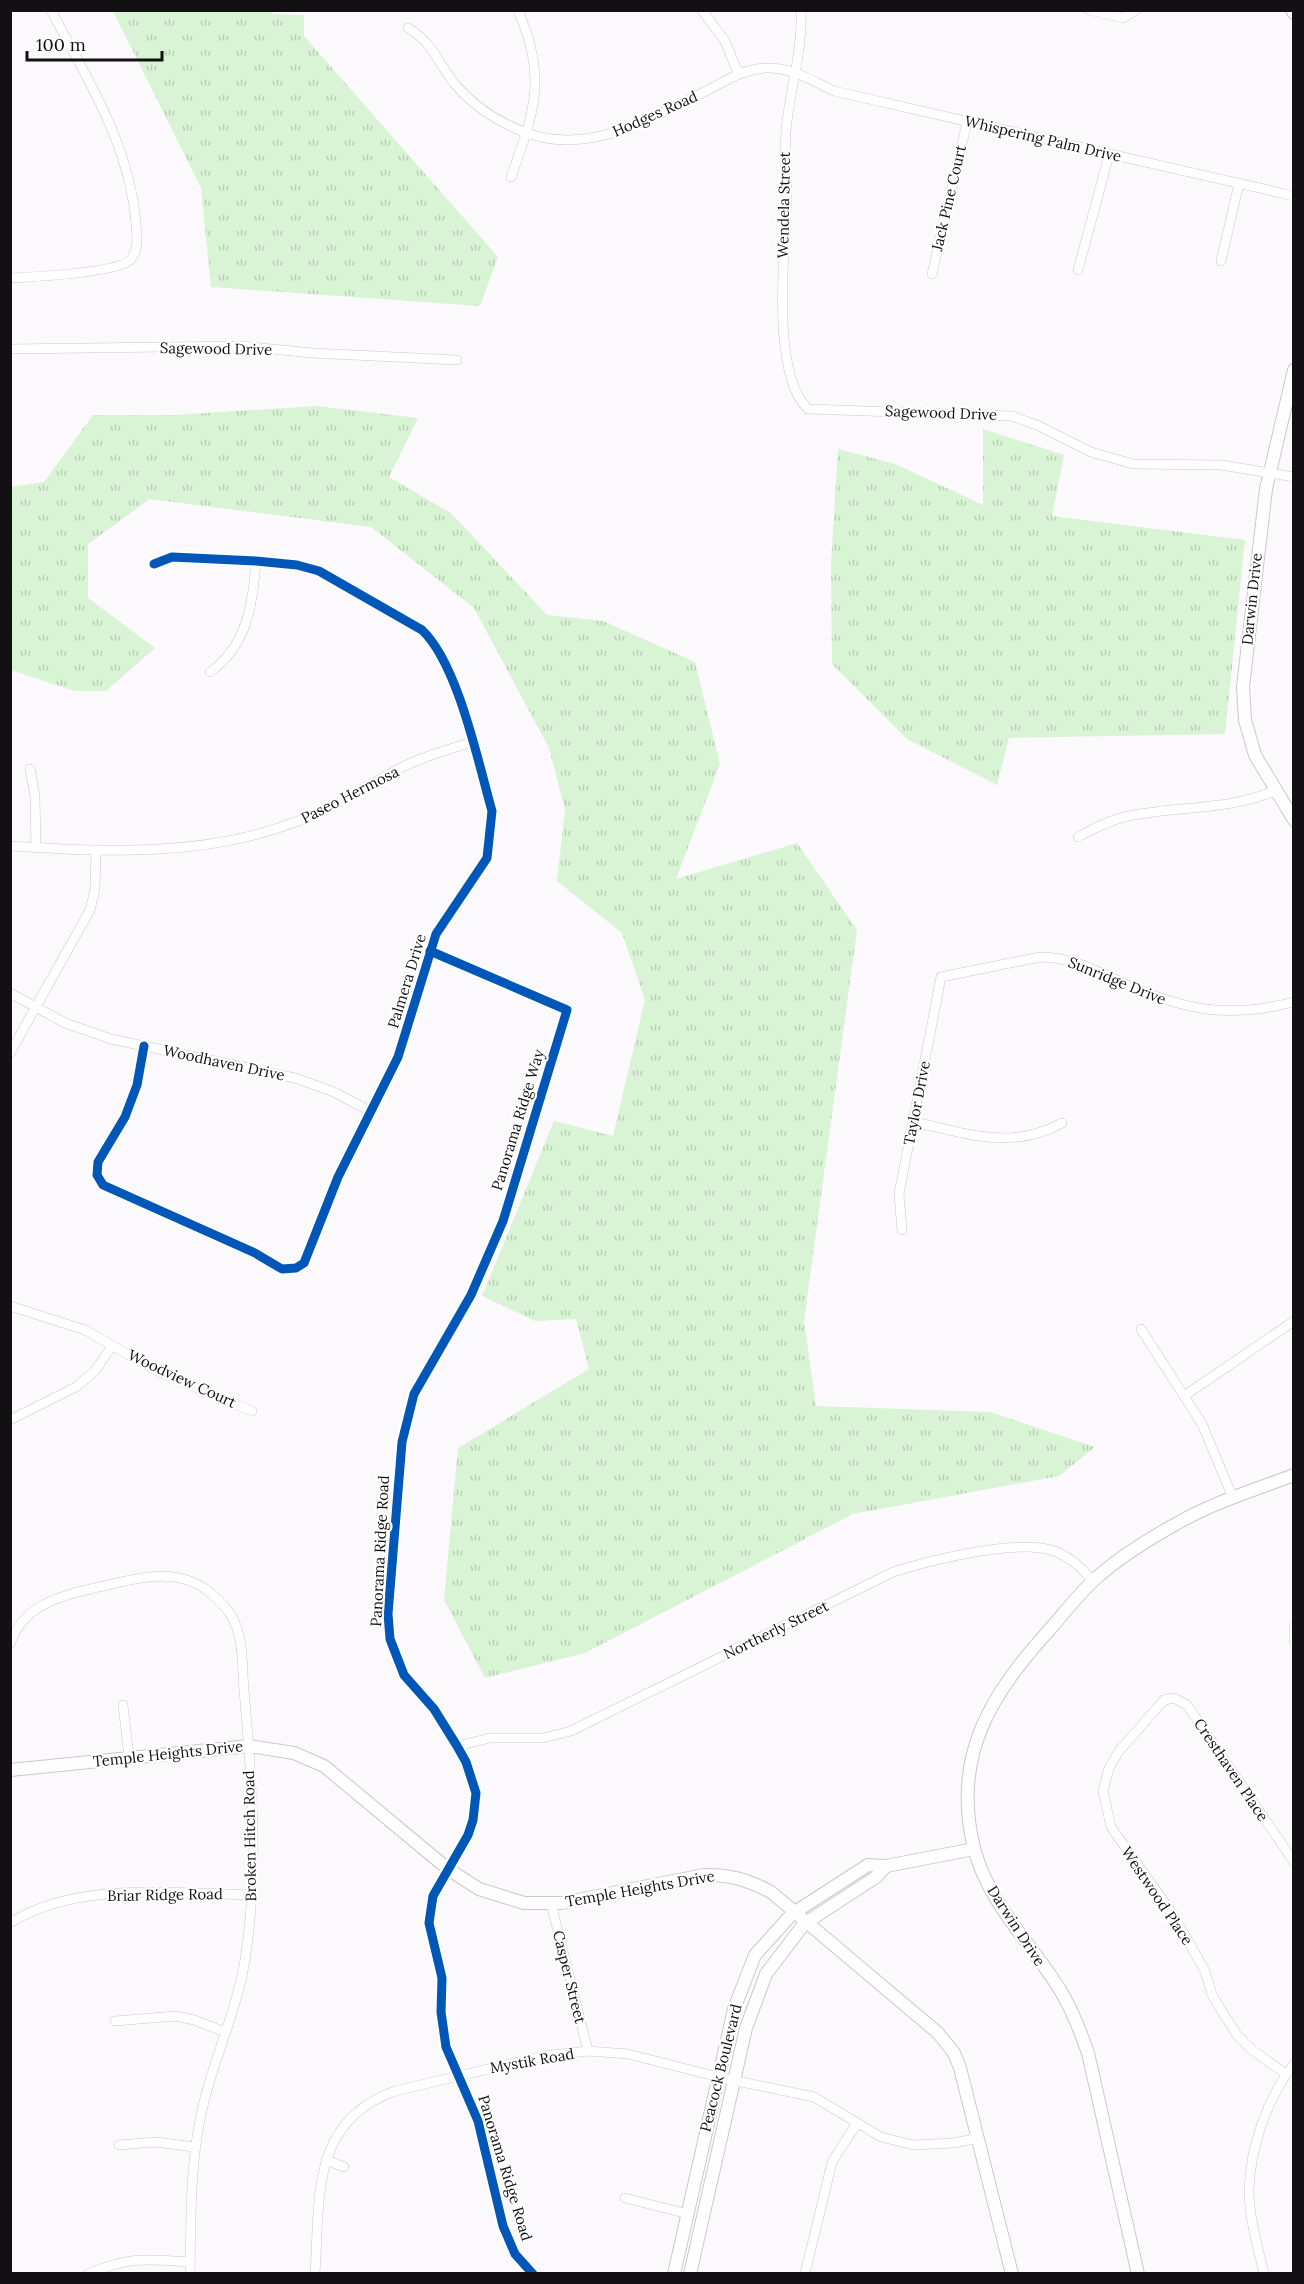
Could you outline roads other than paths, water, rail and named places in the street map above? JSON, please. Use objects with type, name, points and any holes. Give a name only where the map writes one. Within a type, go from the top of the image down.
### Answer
[{"type":"street","points":[[10,278],[86,272],[125,263],[131,259],[137,244],[133,193],[126,162],[111,125],[51,10]]},
{"type":"street","points":[[511,177],[534,113],[536,72],[530,39],[518,10]]},
{"type":"street","points":[[702,10],[725,41],[738,73]]},
{"type":"street","name":"Wendela Street","points":[[798,400],[788,369],[784,340],[783,268],[787,192],[786,130],[797,73],[802,31],[801,10]]},
{"type":"street","points":[[1089,10],[1123,18],[1136,10]]},
{"type":"street","name":"Hodges Road","points":[[408,28],[424,38],[455,83],[479,108],[499,122],[526,133],[551,139],[583,140],[613,135],[738,73],[768,68],[797,73]]},
{"type":"street","name":"Whispering Palm Drive","points":[[797,73],[834,91],[1293,196]]},
{"type":"street","name":"Jack Pine Court","points":[[932,274],[967,122]]},
{"type":"street","points":[[1078,270],[1109,154]]},
{"type":"street","points":[[1221,261],[1239,184]]},
{"type":"street","name":"Sagewood Drive","points":[[10,349],[242,346],[312,353],[457,360]]},
{"type":"street","name":"Darwin Drive","points":[[1293,370],[1269,472],[1258,544],[1243,687],[1250,738],[1255,755],[1293,820]]},
{"type":"street","name":"Sagewood Drive","points":[[798,400],[808,408],[1012,416],[1091,452],[1134,464],[1221,465],[1293,477]]},
{"type":"street","name":"Palmera Drive","points":[[144,1046],[137,1085],[125,1117],[98,1162],[97,1174],[103,1185],[255,1253],[282,1269],[296,1268],[304,1263],[338,1177],[398,1058],[430,951],[448,915],[472,884],[487,858],[492,811],[447,663],[432,639],[422,630],[319,571],[297,565],[172,557],[154,564]]},
{"type":"street","points":[[210,672],[226,661],[249,618],[254,600],[256,561]]},
{"type":"street","name":"Paseo Hermosa","points":[[10,846],[96,850],[181,849],[233,840],[298,821],[348,798],[396,770],[436,753],[472,742]]},
{"type":"street","points":[[30,770],[35,796],[36,848]]},
{"type":"street","points":[[1078,837],[1096,827],[1134,815],[1234,804],[1274,791]]},
{"type":"street","points":[[10,1053],[90,910],[94,890],[96,850]]},
{"type":"street","name":"Panorama Ridge Way","points":[[430,951],[567,1010],[503,1221],[471,1295]]},
{"type":"street","name":"Sunridge Drive","points":[[941,977],[1040,957],[1054,957],[1080,964],[1152,996],[1203,1010],[1249,1011],[1293,1002]]},
{"type":"street","name":"Taylor Drive","points":[[902,1230],[899,1194],[941,977]]},
{"type":"street","name":"Woodhaven Drive","points":[[10,993],[65,1023],[93,1033],[295,1078],[334,1092],[370,1111]]},
{"type":"street","points":[[914,1122],[998,1139],[1017,1139],[1046,1131],[1062,1123]]},
{"type":"street","name":"Panorama Ridge Road","points":[[471,1295],[414,1394],[402,1442],[388,1614],[390,1639],[404,1675],[434,1709],[457,1746],[466,1762],[476,1793],[473,1820],[468,1835],[433,1896],[429,1923],[442,1978],[442,2030],[478,2121],[503,2226],[515,2254],[533,2274]]},
{"type":"street","name":"Woodview Court","points":[[10,1306],[85,1330],[159,1372],[252,1411]]},
{"type":"street","points":[[1184,1396],[1293,1322]]},
{"type":"street","points":[[1141,1329],[1202,1424],[1233,1498]]},
{"type":"street","points":[[10,1420],[76,1387],[95,1371],[112,1346]]},
{"type":"street","name":"Darwin Drive","points":[[1138,2274],[1088,2053],[1077,2020],[1062,1993],[1004,1914],[989,1887],[974,1849],[969,1815],[969,1776],[979,1730],[1000,1689],[1015,1667],[1093,1581],[1123,1557],[1177,1523],[1293,1475]]},
{"type":"street","name":"Northerly Street","points":[[457,1746],[490,1738],[543,1738],[570,1731],[893,1572],[926,1562],[992,1550],[1042,1548],[1058,1552],[1078,1564],[1093,1581]]},
{"type":"street","name":"Broken Hitch Road","points":[[10,1644],[14,1632],[29,1615],[56,1597],[147,1576],[176,1577],[199,1585],[209,1592],[232,1618],[241,1648],[249,1746],[253,1895],[245,1961],[234,2008],[210,2076],[195,2147],[190,2274]]},
{"type":"street","points":[[1293,1626],[1293,1642]]},
{"type":"street","name":"Cresthaven Place","points":[[1159,1705],[1164,1700],[1174,1698],[1187,1705],[1293,1862]]},
{"type":"street","points":[[123,1705],[129,1758]]},
{"type":"street","name":"Westwood Place","points":[[1159,1705],[1119,1751],[1109,1768],[1103,1791],[1111,1827],[1172,1913],[1204,1969],[1213,1997],[1237,2036],[1252,2050],[1286,2074]]},
{"type":"street","name":"Temple Heights Drive","points":[[10,1770],[249,1746],[294,1753],[324,1766],[448,1869],[479,1889],[524,1903],[551,1903],[704,1875],[724,1874],[752,1882],[771,1893],[792,1914],[938,2033],[954,2053],[978,2138],[1008,2273]]},
{"type":"street","name":"Peacock Boulevard","points":[[674,2274],[734,2009],[755,1955],[792,1914],[868,1864],[885,1866],[974,1849]]},
{"type":"street","name":"Peacock Boulevard","points":[[690,2274],[746,2028],[766,1974],[804,1924],[876,1877],[885,1866]]},
{"type":"street","name":"Briar Ridge Road","points":[[10,1923],[45,1906],[95,1896],[122,1893],[253,1895]]},
{"type":"street","name":"Casper Street","points":[[551,1903],[588,2051]]},
{"type":"street","points":[[115,2021],[176,2016],[225,2032]]},
{"type":"street","name":"Mystik Road","points":[[315,2274],[322,2169],[331,2145],[347,2120],[379,2096],[543,2055],[588,2051],[628,2054],[735,2081],[814,2097],[881,2137],[913,2145],[954,2143],[978,2138]]},
{"type":"street","points":[[1264,2274],[1251,2216],[1249,2191],[1253,2155],[1265,2117],[1293,2064]]},
{"type":"street","points":[[805,2274],[832,2162],[857,2123]]},
{"type":"street","points":[[119,2145],[155,2142],[195,2147]]},
{"type":"street","points":[[326,2160],[344,2167]]},
{"type":"street","points":[[625,2198],[688,2214]]},
{"type":"street","points":[[88,2274],[118,2261],[138,2258],[190,2262]]}]
